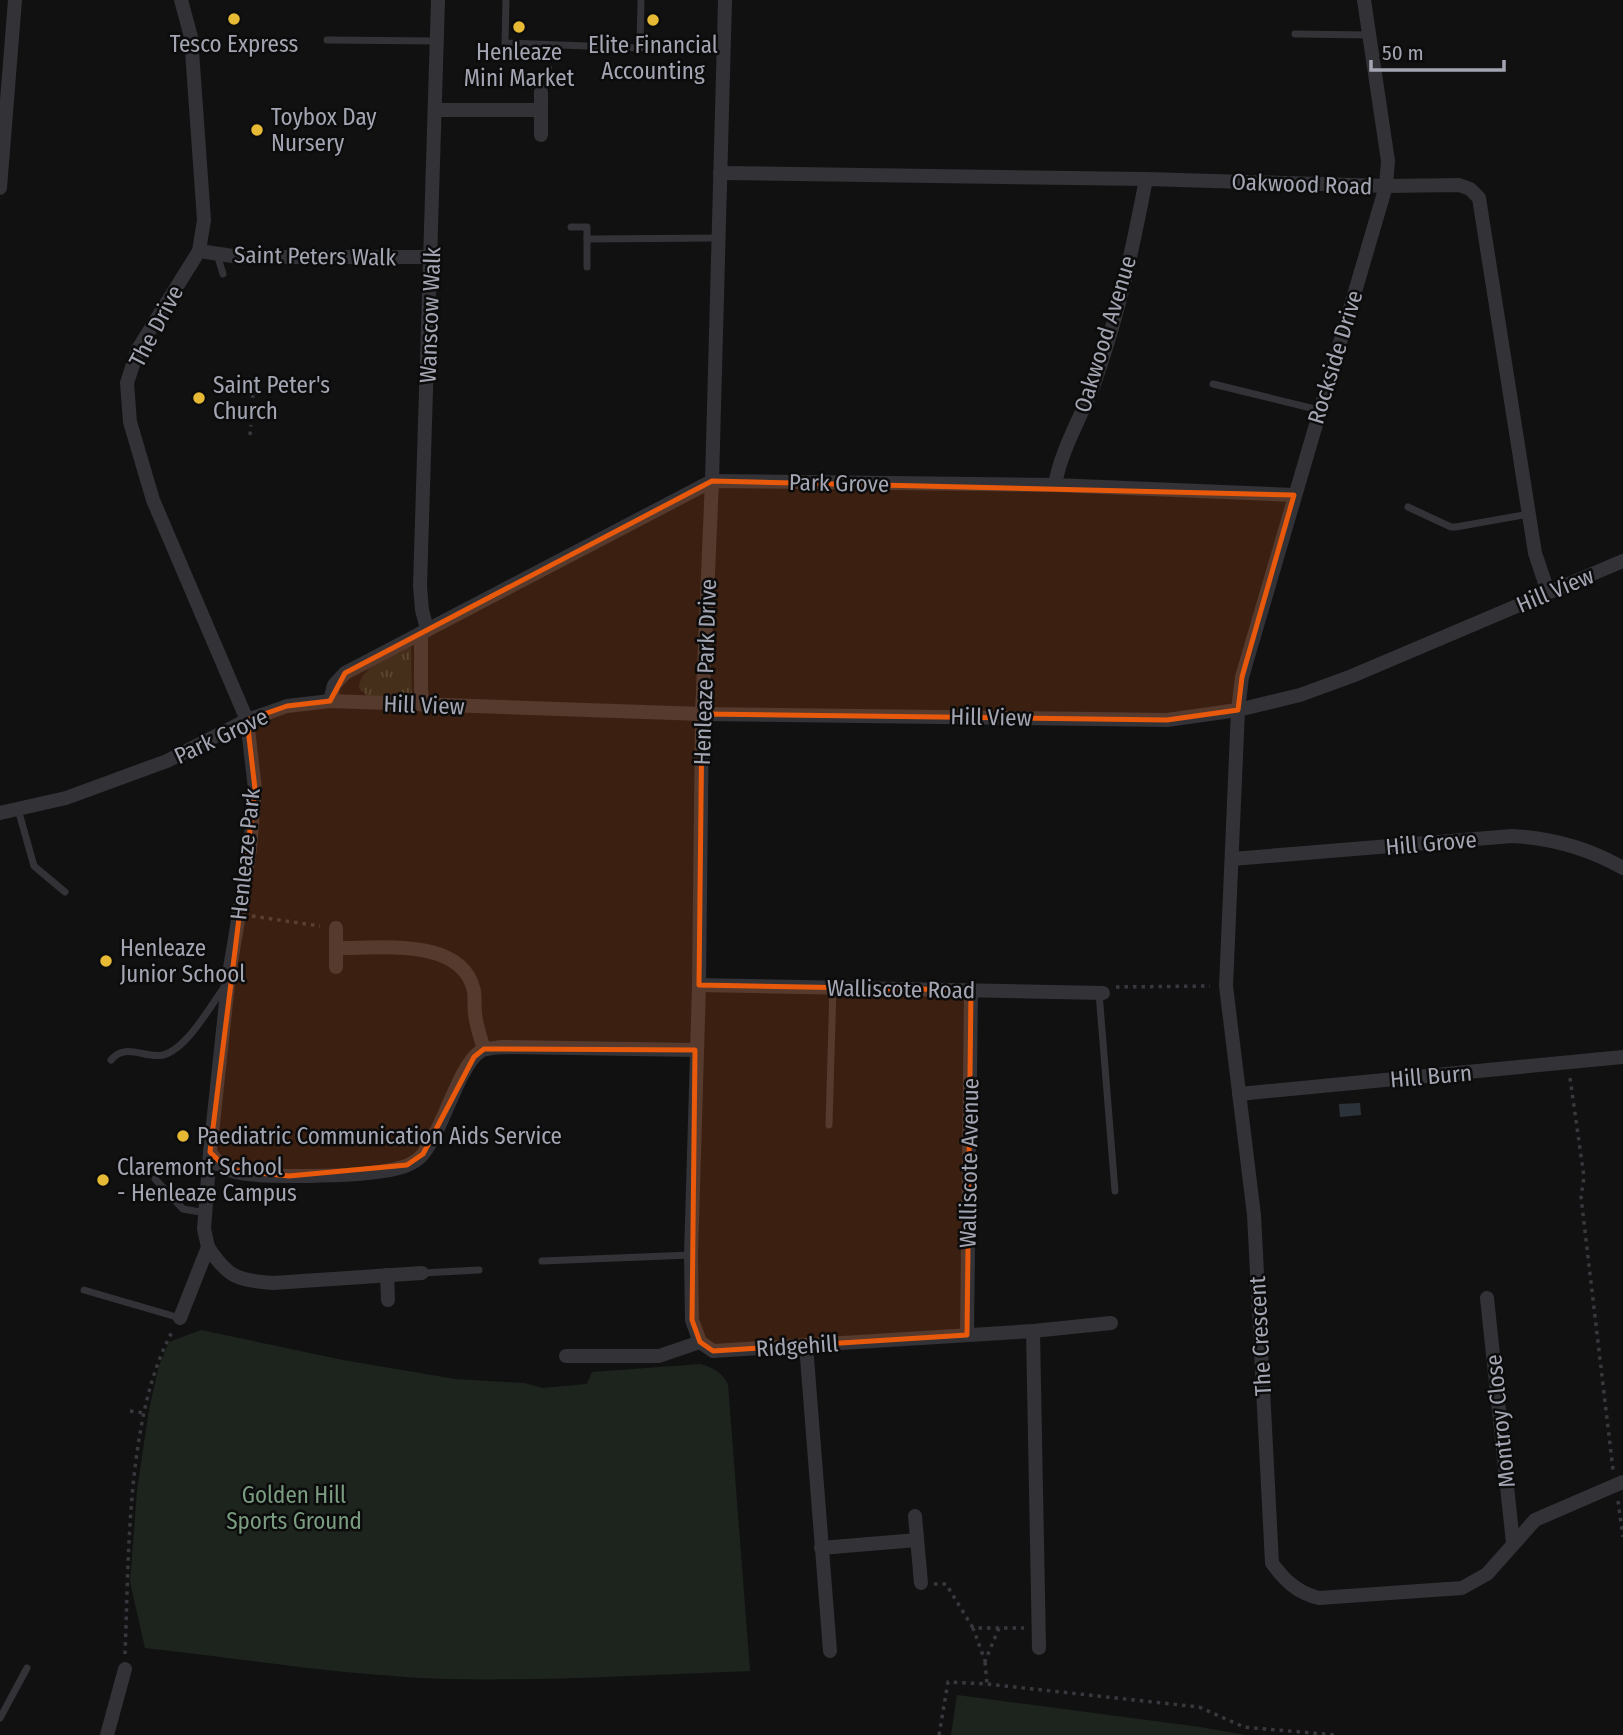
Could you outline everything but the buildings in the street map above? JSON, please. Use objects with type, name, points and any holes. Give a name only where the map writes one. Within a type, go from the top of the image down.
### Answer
[{"type":"street","points":[[0,188],[3,108],[15,0]]},
{"type":"street","name":"The Drive","points":[[181,0],[191,37],[204,220],[199,251],[138,349],[127,383],[130,422],[153,500],[247,720]]},
{"type":"street","name":"Wanscow Walk","points":[[424,631],[420,586],[438,0]]},
{"type":"street","name":"Henleaze Park Drive","points":[[700,1342],[691,1320],[691,1255],[699,985],[702,714],[712,481],[725,0]]},
{"type":"street","name":"Rockside Drive","points":[[1238,710],[1242,677],[1386,186],[1388,161],[1364,0]]},
{"type":"street","points":[[541,92],[541,135]]},
{"type":"street","points":[[436,110],[541,110]]},
{"type":"street","name":"Oakwood Road","points":[[720,173],[1146,179],[1386,186],[1459,185],[1471,189],[1479,198],[1535,553],[1548,592]]},
{"type":"street","name":"Oakwood Avenue","points":[[1055,485],[1058,468],[1095,381],[1136,232],[1146,179]]},
{"type":"street","name":"Saint Peters Walk","points":[[199,251],[240,257],[432,257]]},
{"type":"street","name":"Park Grove","points":[[0,813],[66,798],[167,761],[247,720],[288,706],[330,701],[334,685],[345,673],[712,481],[1055,485],[1294,495]]},
{"type":"street","name":"Hill View","points":[[330,701],[702,714],[1167,720],[1238,710],[1300,695],[1352,676],[1623,561]]},
{"type":"street","points":[[423,705],[421,690],[424,631]]},
{"type":"street","name":"The Crescent","points":[[1238,710],[1226,986],[1254,1215],[1272,1563],[1295,1589],[1319,1598],[1462,1588],[1487,1574],[1535,1520],[1619,1483]]},
{"type":"street","name":"Henleaze Park","points":[[180,1318],[208,1247],[204,1229],[210,1152],[229,980],[250,849],[254,789],[247,720]]},
{"type":"street","name":"Hill Grove","points":[[1232,859],[1512,836],[1542,838],[1573,846],[1606,858],[1623,868]]},
{"type":"street","points":[[336,928],[336,967]]},
{"type":"street","points":[[336,948],[419,949],[449,958],[468,976],[474,992],[476,1021],[484,1049]]},
{"type":"street","name":"Walliscote Road","points":[[699,985],[1101,993]]},
{"type":"street","name":"Walliscote Avenue","points":[[967,1335],[971,990]]},
{"type":"street","points":[[210,1152],[218,1163],[228,1170],[250,1175],[389,1170],[407,1166],[424,1154],[474,1057],[484,1049],[695,1050]]},
{"type":"street","name":"Hill Burn","points":[[1239,1094],[1623,1057]]},
{"type":"street","points":[[208,1247],[217,1262],[230,1275],[250,1281],[273,1283],[422,1273]]},
{"type":"street","points":[[387,1275],[388,1300]]},
{"type":"street","name":"Montroy Close","points":[[1487,1298],[1513,1543]]},
{"type":"street","name":"Ridgehill","points":[[700,1342],[713,1352],[1111,1324]]},
{"type":"street","points":[[1032,1331],[1031,1628],[1039,1648]]},
{"type":"street","points":[[566,1356],[659,1356],[700,1342]]},
{"type":"street","points":[[806,1345],[830,1651]]},
{"type":"street","points":[[915,1516],[921,1583]]},
{"type":"street","points":[[821,1548],[917,1540]]},
{"type":"street","points":[[109,1735],[125,1670]]},
{"type":"lane","points":[[506,0],[505,43],[640,48],[641,0]]},
{"type":"lane","points":[[1295,34],[1369,35]]},
{"type":"lane","points":[[327,40],[437,41]]},
{"type":"lane","points":[[571,227],[587,227],[587,267]]},
{"type":"lane","points":[[587,239],[719,238]]},
{"type":"lane","points":[[217,254],[223,274]]},
{"type":"lane","points":[[1213,384],[1320,410]]},
{"type":"lane","points":[[1408,507],[1451,527],[1529,514]]},
{"type":"lane","points":[[18,808],[34,866],[65,892]]},
{"type":"lane","points":[[111,1060],[123,1052],[164,1055],[179,1046],[229,980]]},
{"type":"lane","points":[[830,1125],[833,987]]},
{"type":"lane","points":[[1101,993],[1115,1191]]},
{"type":"lane","points":[[155,1179],[183,1209],[206,1213]]},
{"type":"lane","points":[[542,1261],[557,1265],[691,1255]]},
{"type":"lane","points":[[422,1273],[479,1270]]},
{"type":"lane","points":[[84,1290],[180,1318]]},
{"type":"lane","points":[[0,1718],[27,1668]]},
{"type":"path","points":[[250,435],[251,425]]},
{"type":"path","points":[[240,914],[336,928]]},
{"type":"path","points":[[1101,993],[1103,988],[1107,987],[1226,986]]},
{"type":"path","points":[[1569,1063],[1584,1177],[1581,1197],[1619,1483],[1623,1538]]},
{"type":"path","points":[[125,1670],[133,1490],[144,1413],[163,1348],[180,1318]]},
{"type":"path","points":[[130,1411],[144,1413]]},
{"type":"path","points":[[921,1583],[946,1584],[973,1628],[985,1661],[988,1684]]},
{"type":"path","points":[[973,1628],[1031,1628]]},
{"type":"path","points":[[985,1661],[999,1628]]},
{"type":"path","points":[[939,1735],[948,1682],[1199,1707],[1244,1727],[1335,1735]]},
{"type":"highlighted area","points":[[712,481],[1294,495],[1242,677],[1238,710],[1167,720],[702,714],[699,985],[971,990],[967,1335],[713,1351],[700,1342],[692,1320],[695,1050],[484,1049],[474,1057],[423,1154],[407,1165],[289,1176],[228,1170],[210,1152],[255,789],[247,720],[287,706],[330,701],[345,673]]},
{"type":"green space","points":[[411,646],[412,696],[367,696],[359,688],[365,673],[371,667]]},
{"type":"green space","name":"Golden Hill Sports Ground","points":[[201,1330],[343,1360],[455,1379],[524,1383],[542,1388],[587,1384],[592,1372],[700,1364],[717,1371],[728,1384],[750,1671],[447,1679],[333,1671],[145,1648],[130,1582],[137,1491],[149,1409],[159,1366],[169,1342]]},
{"type":"green space","points":[[957,1695],[1200,1727],[1246,1735],[951,1735]]},
{"type":"water","points":[[1360,1103],[1361,1115],[1340,1117],[1339,1104]]},
{"type":"place","name":"Tesco Express","points":[[234,19]]},
{"type":"place","name":"Elite Financial Accounting","points":[[653,20]]},
{"type":"place","name":"Henleaze Mini Market","points":[[519,27]]},
{"type":"place","name":"Toybox Day Nursery","points":[[257,130]]},
{"type":"place","name":"Saint Peter's Church","points":[[199,398]]},
{"type":"place","name":"Henleaze Junior School","points":[[106,961]]},
{"type":"place","name":"Paediatric Communication Aids Service","points":[[183,1136]]},
{"type":"place","name":"Claremont School - Henleaze Campus","points":[[103,1180]]}]
